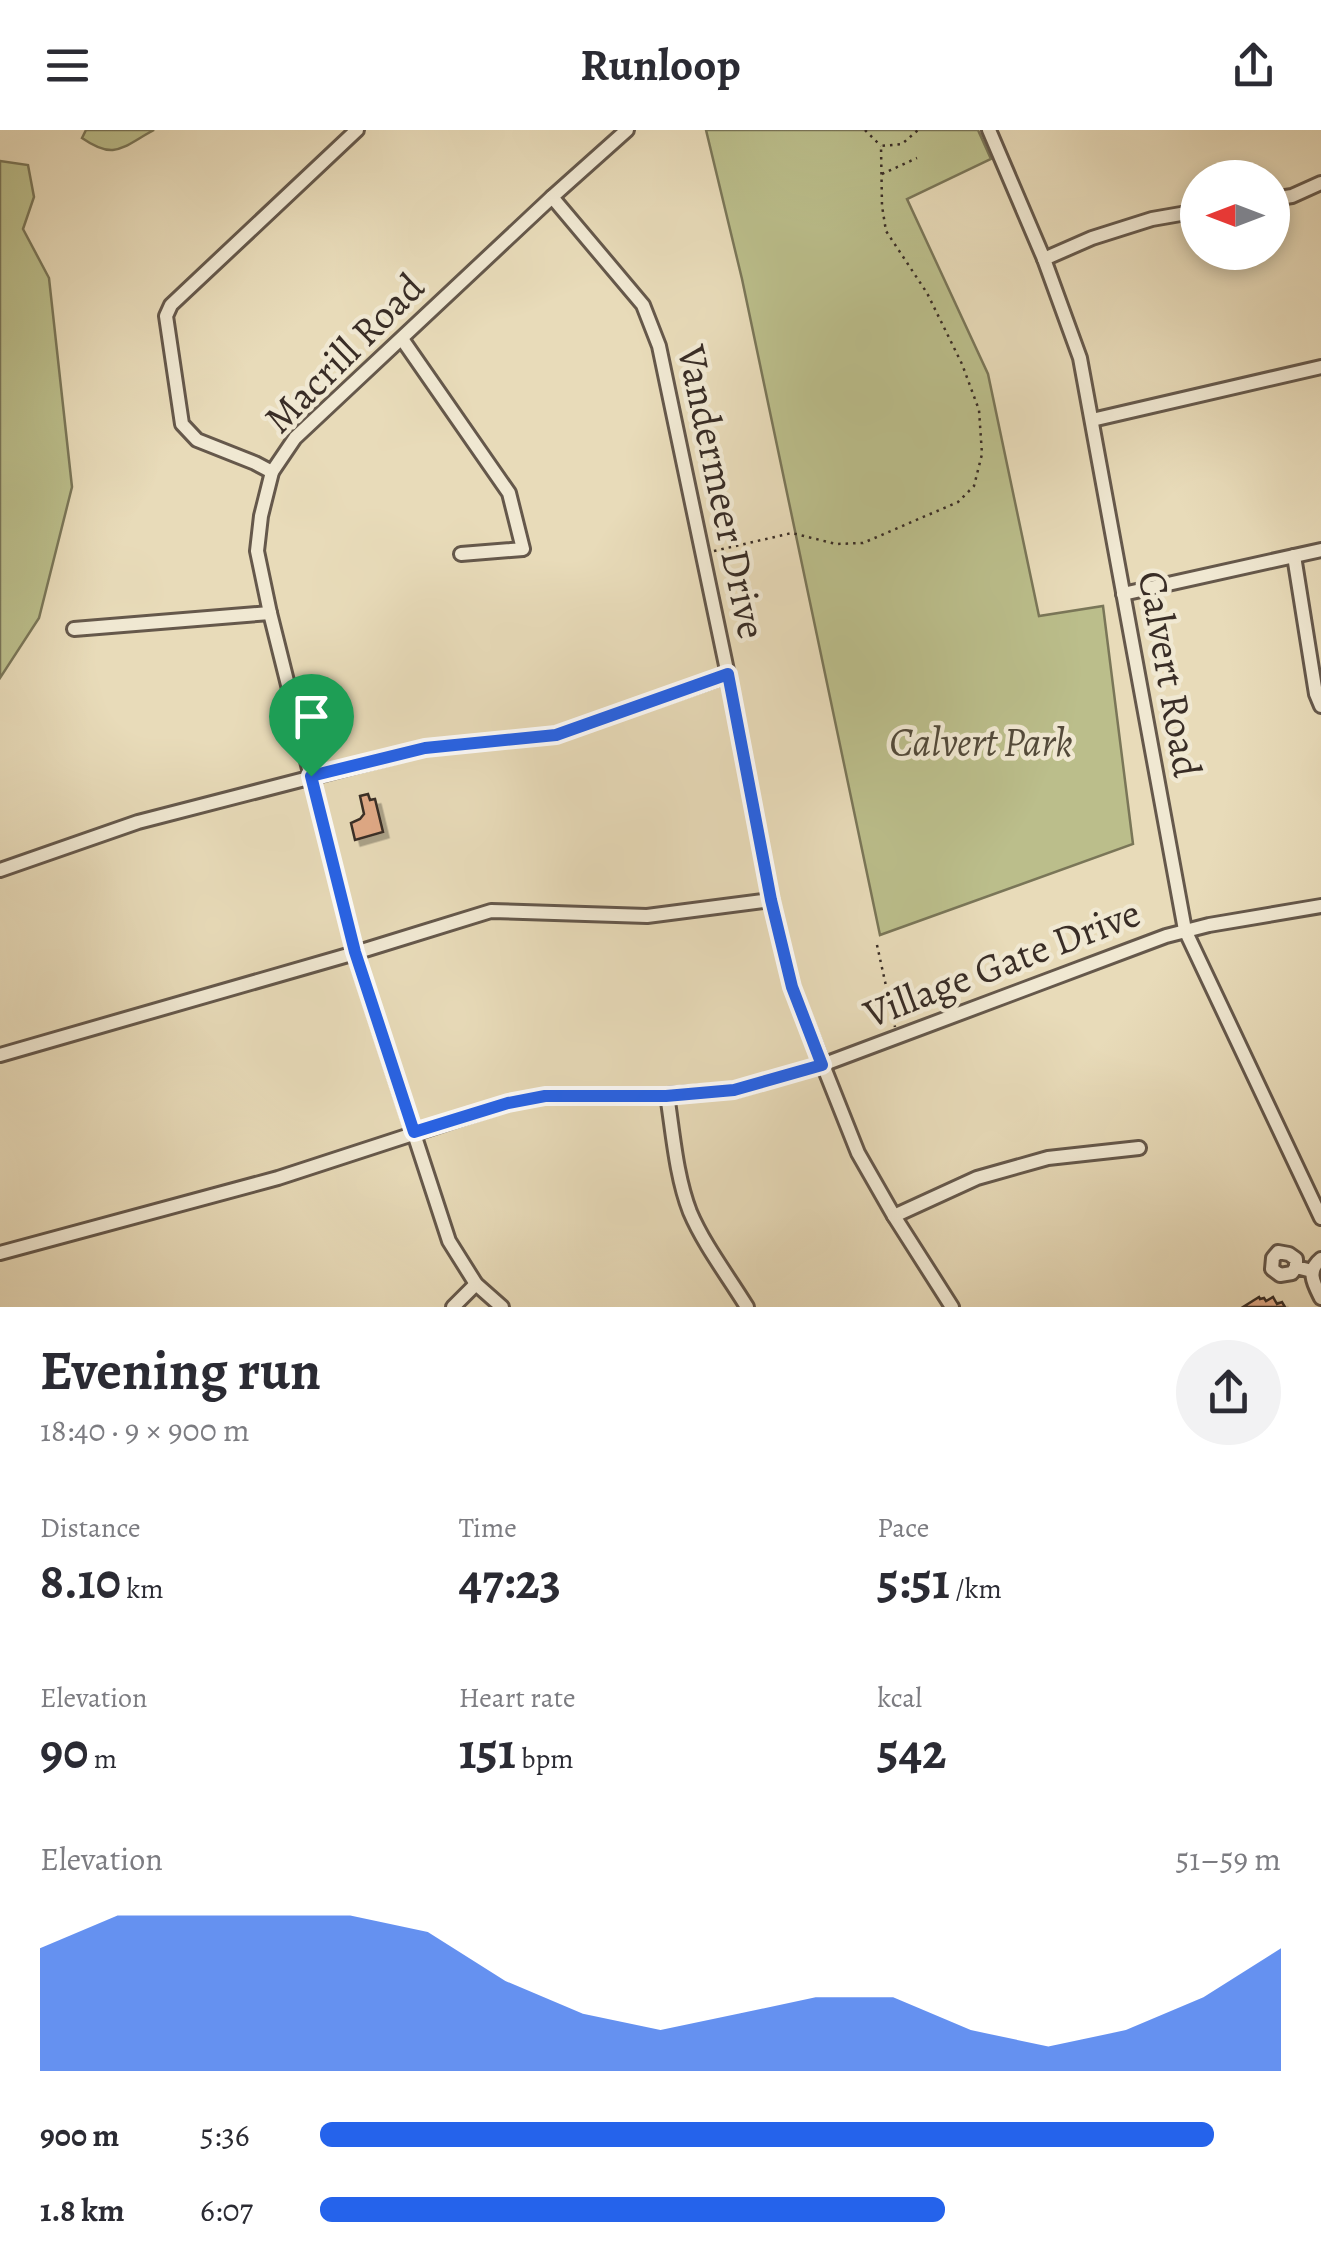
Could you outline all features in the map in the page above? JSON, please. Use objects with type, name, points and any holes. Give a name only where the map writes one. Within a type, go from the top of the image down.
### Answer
[{"type":"street","points":[[272,472],[198,440],[182,424],[166,316],[170,304],[357,130]]},
{"type":"street","name":"Macrill Road","points":[[502,1307],[476,1284],[449,1241],[355,952],[257,552],[272,472],[295,438],[626,130]]},
{"type":"street","name":"Calvert Road","points":[[989,130],[1044,259],[1080,358],[1185,930],[1321,1218]]},
{"type":"street","points":[[1290,196],[1321,183]]},
{"type":"street","name":"Vandermeer Drive","points":[[552,196],[643,305],[659,346],[792,987],[858,1153],[952,1307]]},
{"type":"street","points":[[1044,259],[1152,218],[1180,214]]},
{"type":"street","points":[[402,339],[509,493],[523,549],[460,554]]},
{"type":"street","points":[[1092,420],[1321,367]]},
{"type":"street","points":[[1122,594],[1321,550]]},
{"type":"street","points":[[1294,556],[1321,706]]},
{"type":"street","points":[[74,629],[270,613]]},
{"type":"street","points":[[0,870],[138,822],[425,748],[556,735],[728,674]]},
{"type":"street","points":[[0,1054],[491,911],[647,916],[771,900]]},
{"type":"street","name":"Village Gate Drive","points":[[0,1254],[278,1178],[508,1103],[545,1096],[666,1096],[734,1090],[822,1065],[1185,930],[1321,906]]},
{"type":"street","points":[[666,1096],[689,1208],[747,1307]]},
{"type":"street","points":[[894,1216],[977,1178],[1048,1158],[1139,1148]]},
{"type":"street","points":[[1296,1268],[1316,1265],[1314,1283],[1321,1298]]},
{"type":"street","points":[[454,1307],[476,1284]]},
{"type":"path","points":[[703,554],[792,533],[836,544],[863,543],[958,502],[974,486],[982,454],[979,410],[962,364],[927,294],[886,231],[881,146],[865,130]]},
{"type":"path","points":[[881,146],[902,144],[918,130]]},
{"type":"path","points":[[882,174],[917,158]]},
{"type":"path","points":[[878,945],[897,1037]]},
{"type":"green space","points":[[86,130],[154,130],[111,150],[82,138]]},
{"type":"green space","name":"Calvert Park","points":[[706,130],[978,130],[991,159],[907,199],[988,374],[1039,616],[1103,606],[1133,844],[880,935],[742,279]]},
{"type":"green space","points":[[0,161],[28,165],[34,197],[23,229],[49,278],[72,487],[39,618],[0,678]]},
{"type":"building","points":[[368,794],[370,800],[375,799],[383,832],[355,840],[351,823],[364,814],[360,796]]},
{"type":"building","points":[[1259,1297],[1266,1301],[1273,1297],[1285,1307],[1243,1307]]},
{"type":"route","points":[[728,674],[771,900],[792,987],[822,1065],[734,1090],[666,1096],[545,1096],[508,1103],[414,1132],[355,952],[311,776],[425,748],[556,735],[728,674]]}]
